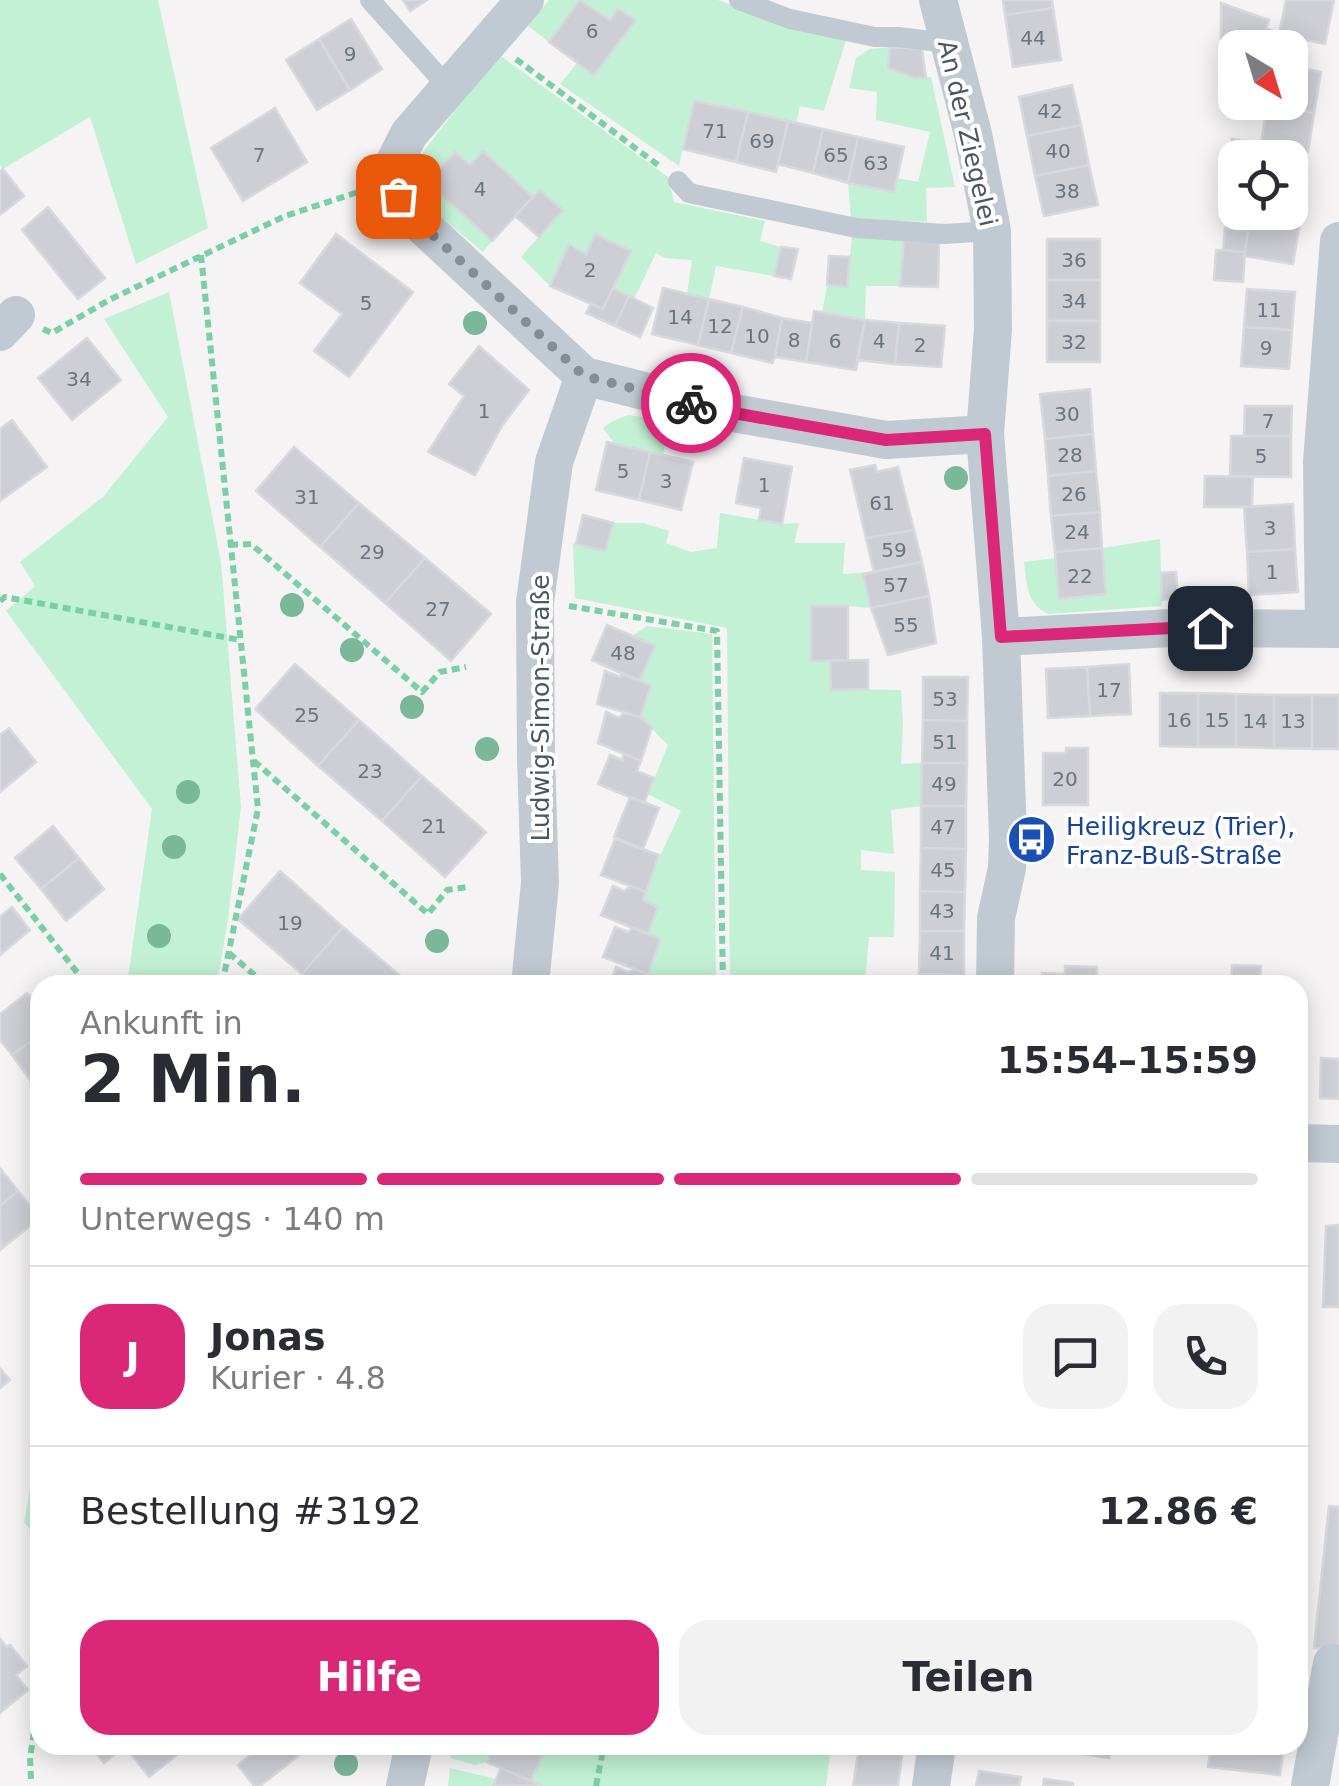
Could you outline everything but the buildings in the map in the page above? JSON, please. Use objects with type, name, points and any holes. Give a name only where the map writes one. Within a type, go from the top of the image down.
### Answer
[{"type":"street","points":[[525,0],[406,138],[387,177],[410,214],[584,376],[728,412],[886,440],[985,434]]},
{"type":"street","name":"An der Ziegelei","points":[[938,0],[973,134],[992,231],[993,329],[985,434],[1001,637],[1008,868],[996,918],[994,975]]},
{"type":"street","points":[[1001,637],[1172,628],[1332,629],[1322,462],[1339,241]]},
{"type":"street","name":"Ludwig-Simon-Straße","points":[[531,975],[540,883],[535,602],[554,462],[584,376]]},
{"type":"street","points":[[1308,1143],[1339,1144]]},
{"type":"street","points":[[1310,1786],[1323,1662]]},
{"type":"street","points":[[405,1786],[412,1755]]},
{"type":"street","points":[[931,1786],[936,1755]]},
{"type":"lane","points":[[370,0],[448,87]]},
{"type":"lane","points":[[739,0],[790,19],[875,37],[948,43]]},
{"type":"lane","points":[[678,181],[689,193],[856,228],[944,234],[992,231]]},
{"type":"path","points":[[493,38],[524,67],[667,169],[678,181]]},
{"type":"path","points":[[8,324],[52,333],[111,298],[286,216],[360,192]]},
{"type":"path","points":[[201,255],[258,809],[224,975]]},
{"type":"path","points":[[230,545],[251,544],[422,692],[440,672],[466,668]]},
{"type":"path","points":[[0,601],[5,597],[240,640]]},
{"type":"path","points":[[566,606],[717,631],[723,975]]},
{"type":"path","points":[[252,760],[428,914],[447,890],[467,887]]},
{"type":"path","points":[[0,874],[79,975]]},
{"type":"path","points":[[229,953],[254,975]]},
{"type":"path","points":[[30,1755],[31,1779]]},
{"type":"path","points":[[596,1786],[602,1755]]},
{"type":"green space","points":[[0,0],[158,0],[208,228],[136,264],[90,117],[3,169]]},
{"type":"green space","points":[[549,0],[580,0],[549,42],[528,26]]},
{"type":"green space","points":[[582,0],[718,0],[765,18],[846,40],[824,111],[800,106],[796,123],[694,102],[679,166],[560,84],[577,63],[595,75],[636,20],[618,9],[610,20]]},
{"type":"green space","points":[[890,47],[889,69],[915,78],[931,77],[955,187],[926,188],[927,222],[851,219],[848,183],[893,192],[897,178],[918,182],[930,132],[876,120],[877,92],[849,88],[856,58],[870,49]]},
{"type":"green space","points":[[498,54],[668,177],[674,202],[765,221],[760,241],[781,247],[774,276],[716,266],[709,299],[687,294],[692,260],[665,258],[656,253],[634,299],[613,288],[631,251],[595,234],[586,254],[569,245],[550,286],[521,257],[562,210],[541,190],[533,197],[483,151],[470,165],[455,152],[428,182],[492,241],[483,252],[422,201],[418,181],[421,155]]},
{"type":"green space","points":[[852,236],[904,241],[900,286],[866,286],[865,320],[822,313],[827,285],[847,286]]},
{"type":"green space","points":[[169,292],[221,562],[241,807],[219,975],[128,975],[152,809],[6,611],[35,586],[20,562],[103,497],[168,417],[104,319]]},
{"type":"green space","points":[[628,415],[669,421],[663,455],[614,443],[603,428]]},
{"type":"green space","points":[[720,513],[782,524],[799,523],[794,543],[845,543],[843,574],[874,572],[863,574],[871,608],[811,607],[812,661],[830,661],[831,689],[901,690],[901,764],[922,763],[921,806],[891,810],[894,854],[861,850],[861,870],[895,872],[894,937],[869,937],[866,975],[730,975],[727,628],[575,598],[573,543],[605,551],[613,523],[643,523],[669,531],[666,543],[691,552],[717,548]]},
{"type":"green space","points":[[1160,539],[1162,606],[1048,614],[1032,599],[1024,562],[1055,558],[1060,599],[1105,594],[1102,548]]},
{"type":"green space","points":[[647,626],[712,634],[716,975],[648,974],[661,939],[648,934],[658,907],[643,900],[681,811],[648,794],[668,745],[640,717],[651,686],[639,681],[654,646],[632,636]]},
{"type":"green space","points":[[30,1491],[30,1530],[24,1522]]},
{"type":"green space","points":[[490,1755],[487,1762],[475,1765],[450,1758]]},
{"type":"green space","points":[[541,1755],[830,1755],[826,1786],[543,1786],[531,1781]]},
{"type":"green space","points":[[450,1768],[496,1779],[493,1786],[448,1786]]},
{"type":"way so far","points":[[398,196],[410,214],[584,376],[691,403]]},
{"type":"place","name":"Heiligkreuz (Trier), Franz-Buß-Straße","points":[[1031,840]]},
{"type":"route","points":[[691,403],[886,440],[985,434],[1001,637],[1210,628]]}]
